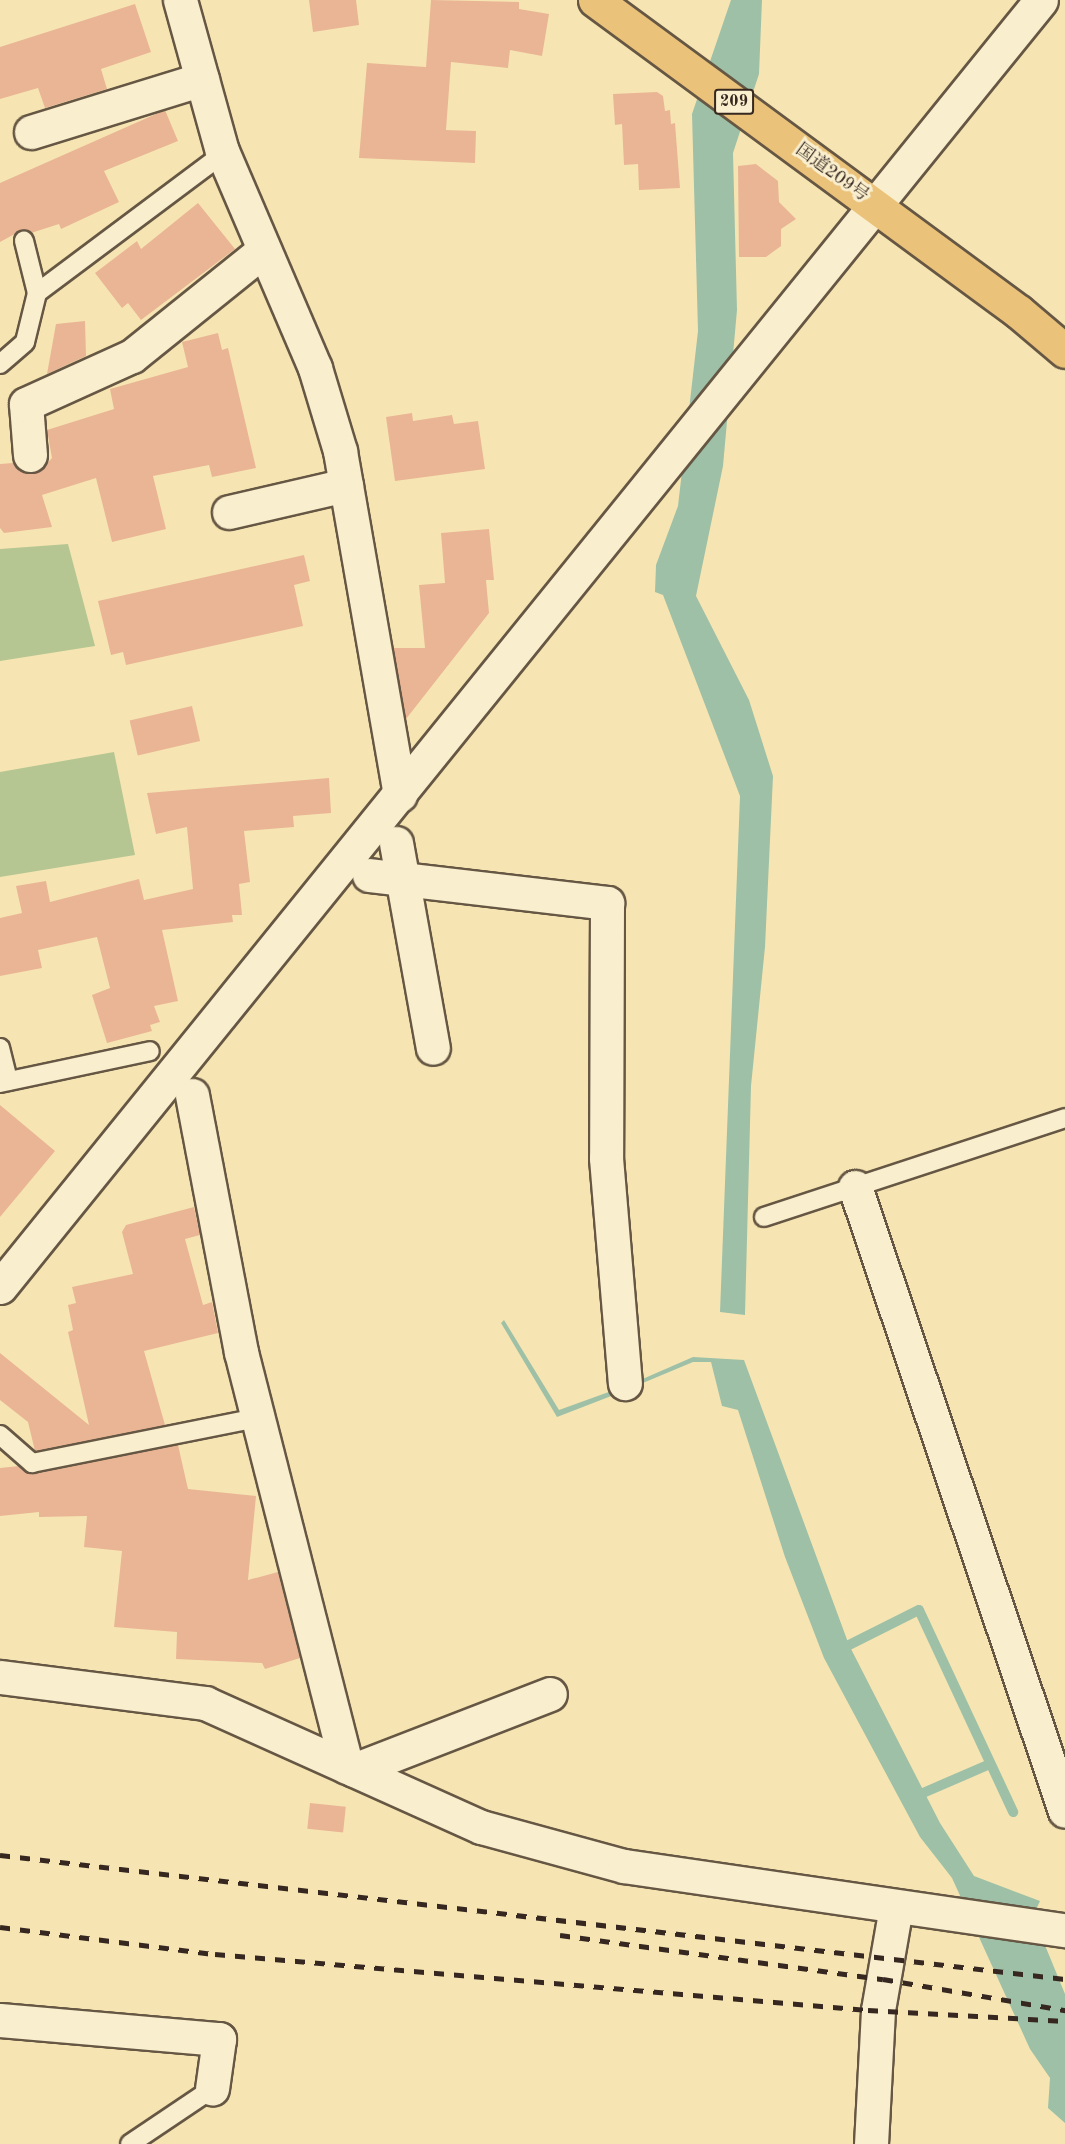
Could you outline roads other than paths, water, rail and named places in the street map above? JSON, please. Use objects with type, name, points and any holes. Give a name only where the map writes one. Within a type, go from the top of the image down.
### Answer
[{"type":"highway","name":"国道209号","points":[[595,0],[874,203],[1065,351]]},
{"type":"street","points":[[180,0],[224,154],[315,368],[346,485],[400,795]]},
{"type":"street","points":[[0,1287],[400,795],[874,203],[1041,0]]},
{"type":"street","points":[[31,132],[202,79]]},
{"type":"street","points":[[30,455],[26,404],[132,356],[264,250]]},
{"type":"street","points":[[229,512],[346,485]]},
{"type":"street","points":[[396,843],[385,877],[433,1048]]},
{"type":"street","points":[[385,877],[606,903],[606,1158],[625,1383]]},
{"type":"street","points":[[192,1095],[258,1418],[351,1769]]},
{"type":"street","points":[[855,1187],[1065,1811]]},
{"type":"street","points":[[0,1677],[206,1703],[481,1827],[624,1866],[1065,1930]]},
{"type":"street","points":[[351,1769],[550,1694]]},
{"type":"street","points":[[871,2144],[878,2010],[896,1907]]},
{"type":"street","points":[[0,2020],[219,2039],[212,2089]]},
{"type":"lane","points":[[37,293],[224,154]]},
{"type":"lane","points":[[0,364],[25,342],[37,293],[24,242]]},
{"type":"lane","points":[[0,1048],[4,1079],[150,1051]]},
{"type":"lane","points":[[764,1217],[1065,1118]]},
{"type":"lane","points":[[0,1436],[32,1463],[258,1418]]},
{"type":"lane","points":[[130,2144],[212,2089]]},
{"type":"waterway","points":[[849,1645],[919,1610],[1013,1812]]},
{"type":"waterway","points":[[923,1793],[990,1764]]},
{"type":"railway","points":[[0,1855],[1065,1979]]},
{"type":"railway","points":[[0,1927],[215,1954],[868,2010],[1065,2021]]},
{"type":"railway","points":[[560,1935],[883,1979],[1065,2010]]}]
